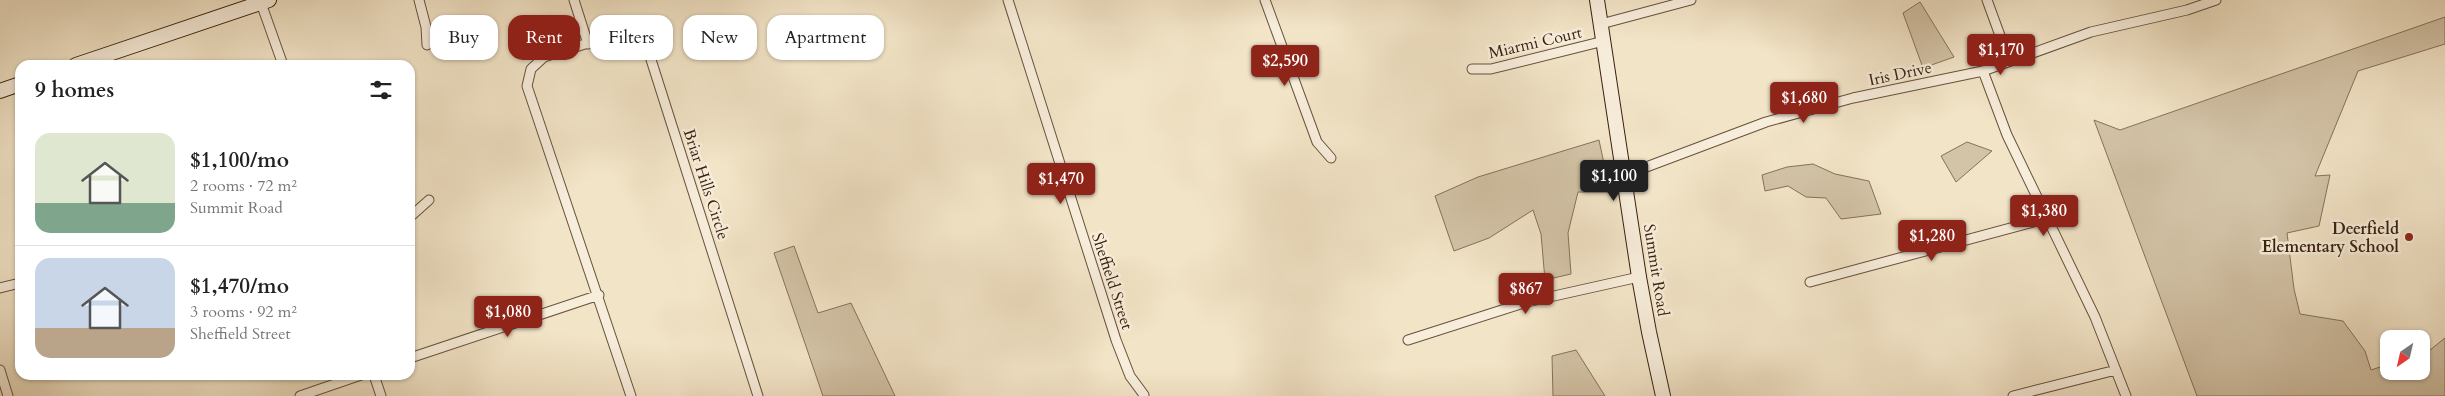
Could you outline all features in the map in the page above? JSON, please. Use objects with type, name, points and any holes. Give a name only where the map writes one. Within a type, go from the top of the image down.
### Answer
[{"type":"main road","name":"Summit Road","points":[[1597,0],[1639,277],[1663,396]]},
{"type":"main road","points":[[91,60],[265,1]]},
{"type":"main road","points":[[0,91],[15,86]]},
{"type":"street","points":[[419,0],[426,27],[427,45]]},
{"type":"street","points":[[574,0],[588,44]]},
{"type":"street","name":"Sheffield Street","points":[[1008,0],[1116,340],[1130,376],[1144,395]]},
{"type":"street","points":[[1265,0],[1317,142],[1331,158]]},
{"type":"street","points":[[1601,24],[1691,0]]},
{"type":"street","points":[[1987,0],[2009,60]]},
{"type":"street","name":"Iris Drive","points":[[1625,175],[1766,122],[1853,98],[1983,71],[2009,60],[2091,32],[2187,10],[2216,0]]},
{"type":"street","points":[[265,1],[282,60]]},
{"type":"street","name":"Briar Hills Circle","points":[[631,396],[599,295],[527,86],[531,69],[536,62],[544,57],[626,31],[639,36],[647,47],[758,396]]},
{"type":"street","name":"Miarmi Court","points":[[1472,69],[1491,69],[1604,41]]},
{"type":"street","points":[[1983,71],[2007,135],[2095,317],[2126,396]]},
{"type":"street","points":[[415,213],[429,200]]},
{"type":"street","points":[[1810,282],[2048,218]]},
{"type":"street","points":[[1408,340],[1527,302],[1639,277]]},
{"type":"street","points":[[0,288],[15,284]]},
{"type":"street","points":[[415,356],[599,295]]},
{"type":"street","points":[[0,370],[8,396]]},
{"type":"street","points":[[2013,396],[2116,370]]},
{"type":"street","points":[[300,396],[346,380]]},
{"type":"street","points":[[376,380],[381,396]]},
{"type":"shaded area","points":[[1920,2],[1954,57],[1923,68],[1903,13]]},
{"type":"shaded area","points":[[2445,17],[2445,44],[2358,71],[2315,176],[2330,175],[2319,226],[2287,233],[2294,289],[2300,314],[2343,321],[2365,351],[2371,370],[2380,367],[2380,380],[2430,380],[2430,350],[2445,338],[2445,396],[2197,396],[2094,120],[2120,130]]},
{"type":"shaded area","points":[[1599,140],[1610,192],[1578,192],[1568,233],[1571,274],[1545,280],[1541,234],[1533,210],[1489,238],[1454,251],[1435,196],[1478,177]]},
{"type":"shaded area","points":[[1967,142],[1992,151],[1956,182],[1941,156]]},
{"type":"shaded area","points":[[1813,164],[1835,174],[1869,181],[1881,214],[1841,219],[1826,198],[1806,197],[1788,186],[1765,191],[1762,175],[1787,167]]},
{"type":"shaded area","points":[[794,246],[818,313],[851,303],[895,396],[823,396],[774,253]]},
{"type":"shaded area","points":[[1576,350],[1605,396],[1553,396],[1552,356]]},
{"type":"place","name":"Deerfield Elementary School","points":[[2409,237]]}]
